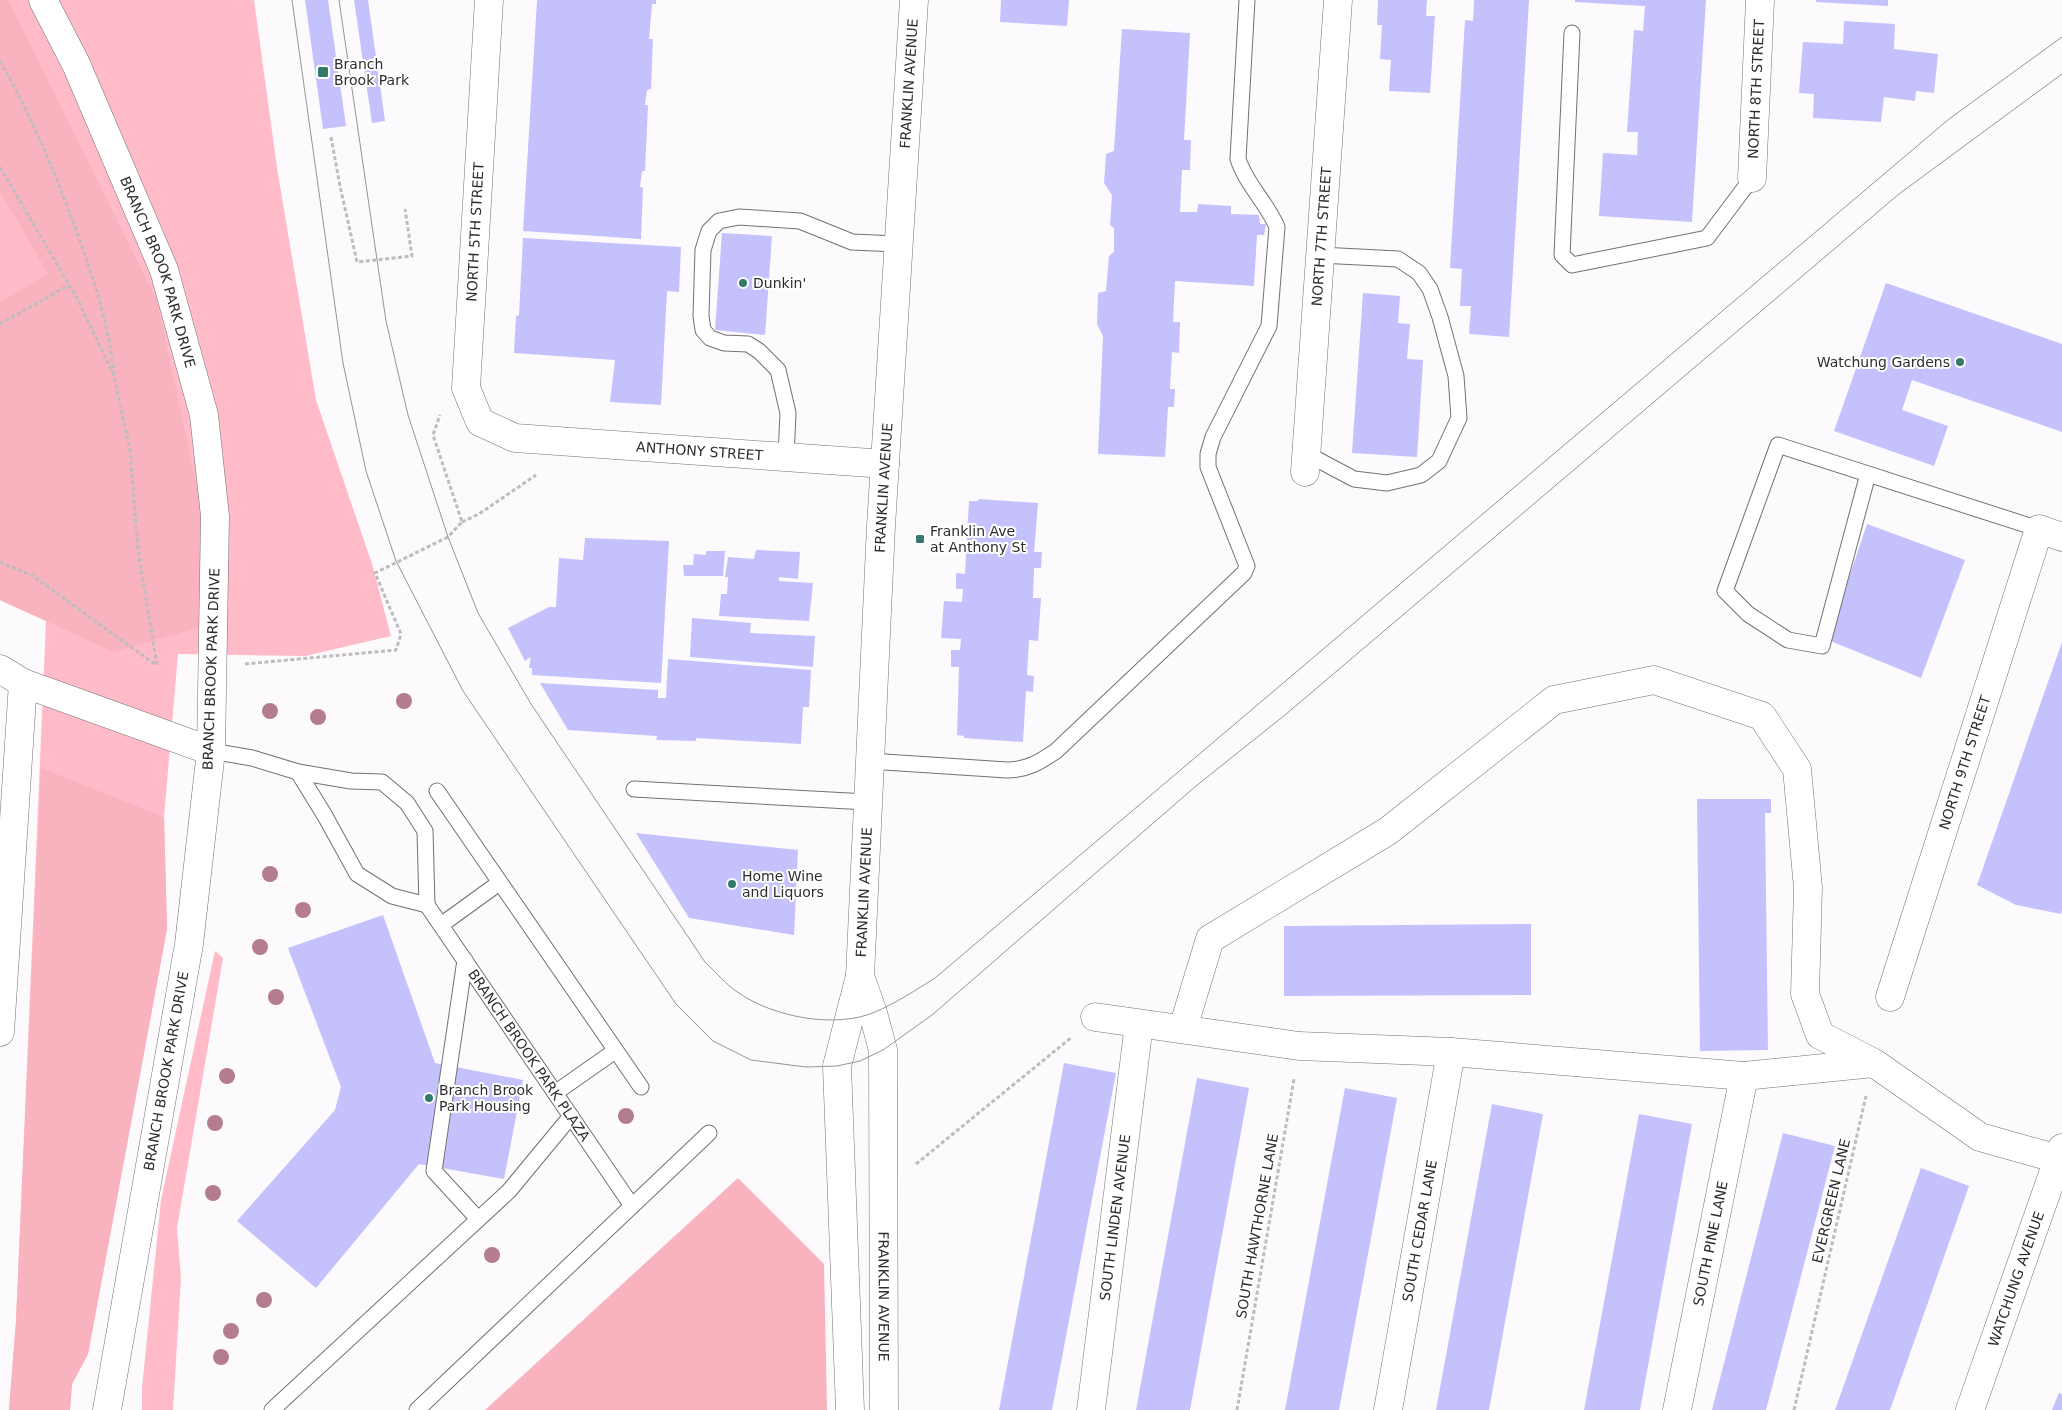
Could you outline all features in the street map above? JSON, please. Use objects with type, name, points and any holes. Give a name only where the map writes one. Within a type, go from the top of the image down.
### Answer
[{"type":"street","name":"BRANCH BROOK PARK DRIVE","points":[[42,0],[76,64],[164,270],[204,415],[215,516],[211,751],[188,944],[140,1213],[110,1404]]},
{"type":"street","name":"NORTH 5TH STREET","points":[[489,0],[466,388],[480,422],[515,438]]},
{"type":"street","name":"FRANKLIN AVENUE","points":[[850,1410],[837,1066],[860,976],[869,761],[897,244],[914,0]]},
{"type":"street","name":"NORTH 7TH STREET","points":[[1306,463],[1338,0]]},
{"type":"street","name":"NORTH 8TH STREET","points":[[1752,178],[1760,0]]},
{"type":"street","name":"ANTHONY STREET","points":[[515,438],[885,464]]},
{"type":"street","name":"NORTH 9TH STREET","points":[[1890,996],[2051,533]]},
{"type":"street","points":[[0,1032],[11,676],[211,751]]},
{"type":"street","points":[[1183,1028],[1210,939],[1388,831],[1554,700],[1654,680],[1762,716],[1797,769],[1808,888],[1805,994],[1820,1035],[1874,1063],[1980,1137],[2060,1153]]},
{"type":"street","name":"FRANKLIN AVENUE","points":[[860,976],[883,1050],[884,1410]]},
{"type":"street","points":[[1095,1017],[1299,1046],[1451,1052],[1744,1076],[1874,1063]]},
{"type":"street","name":"SOUTH LINDEN AVENUE","points":[[1091,1410],[1140,1024]]},
{"type":"street","name":"SOUTH CEDAR LANE","points":[[1388,1410],[1451,1052]]},
{"type":"street","name":"SOUTH PINE LANE","points":[[1677,1410],[1744,1076]]},
{"type":"street","name":"WATCHUNG AVENUE","points":[[1970,1410],[2060,1153]]},
{"type":"lane","points":[[869,761],[1007,770],[1020,770],[1037,764],[1056,751],[1244,573],[1247,566],[1208,468],[1213,437],[1269,326],[1277,227],[1272,216],[1241,170],[1238,159],[1247,0]]},
{"type":"lane","points":[[1572,34],[1562,255],[1572,265],[1707,238],[1752,178]]},
{"type":"lane","points":[[786,457],[788,413],[778,370],[759,351],[748,344],[724,343],[710,338],[703,330],[701,316],[703,250],[709,231],[719,221],[739,217],[773,219],[800,221],[852,242],[897,244]]},
{"type":"lane","points":[[1306,463],[1354,479],[1387,483],[1421,475],[1439,460],[1459,418],[1456,376],[1440,317],[1430,289],[1419,273],[1398,259],[1320,255]]},
{"type":"lane","points":[[1868,474],[1822,646],[1788,640],[1748,614],[1725,591],[1778,445],[1868,474],[2051,533]]},
{"type":"lane","points":[[211,751],[252,758],[298,772],[352,781],[382,782],[407,803],[425,831],[427,905],[392,896],[357,874],[298,772]]},
{"type":"lane","points":[[634,789],[868,802]]},
{"type":"lane","points":[[437,791],[641,1088]]},
{"type":"lane","points":[[441,925],[499,883]]},
{"type":"lane","name":"BRANCH BROOK PARK PLAZA","points":[[427,905],[632,1206]]},
{"type":"lane","points":[[465,960],[434,1171],[478,1219]]},
{"type":"lane","points":[[556,1093],[615,1051]]},
{"type":"lane","points":[[272,1410],[509,1191],[571,1116]]},
{"type":"lane","points":[[417,1410],[709,1133]]},
{"type":"path","points":[[0,61],[17,91],[58,179],[97,288],[109,333],[114,376],[130,450],[138,550],[157,665],[33,576],[0,562]]},
{"type":"path","points":[[332,137],[340,186],[357,262],[412,256],[405,209]]},
{"type":"path","points":[[0,167],[69,285],[114,376]]},
{"type":"path","points":[[0,324],[69,285]]},
{"type":"path","points":[[440,415],[433,435],[462,522]]},
{"type":"path","points":[[212,667],[396,650],[401,634],[375,572],[448,537],[462,522],[480,514],[536,475]]},
{"type":"path","points":[[884,1191],[1051,1056],[1095,1017]]},
{"type":"path","name":"SOUTH HAWTHORNE LANE","points":[[1237,1410],[1299,1046]]},
{"type":"path","name":"EVERGREEN LANE","points":[[1794,1410],[1874,1063]]},
{"type":"shaded area","points":[[0,0],[254,0],[277,168],[316,400],[372,564],[391,636],[305,656],[178,654],[164,817],[167,929],[88,1354],[72,1384],[70,1410],[9,1410],[16,1321],[46,621],[0,600]]},
{"type":"shaded area","points":[[0,0],[8,0],[157,301],[200,501],[201,627],[114,652],[0,600],[0,302],[48,274],[0,191]]},
{"type":"shaded area","points":[[41,768],[164,817],[167,929],[88,1354],[72,1384],[70,1410],[9,1410],[16,1321]]},
{"type":"shaded area","points":[[215,951],[223,958],[177,1228],[181,1278],[173,1410],[142,1410],[142,1388],[161,1200]]},
{"type":"shaded area","points":[[738,1178],[824,1264],[827,1410],[485,1410]]},
{"type":"building","points":[[305,0],[328,0],[346,126],[323,129]]},
{"type":"building","points":[[354,0],[368,0],[385,121],[372,123]]},
{"type":"building","points":[[537,0],[656,0],[656,4],[652,4],[649,39],[653,39],[651,89],[647,90],[645,105],[648,105],[645,171],[642,171],[640,187],[643,188],[641,239],[523,231]]},
{"type":"building","points":[[1001,0],[1069,0],[1067,26],[1000,22]]},
{"type":"building","points":[[1378,0],[1427,0],[1426,16],[1435,16],[1430,93],[1389,91],[1391,60],[1380,59],[1382,25],[1377,25]]},
{"type":"building","points":[[1474,0],[1529,0],[1509,337],[1469,334],[1471,306],[1460,306],[1462,269],[1450,268],[1465,20],[1473,21]]},
{"type":"building","points":[[1575,0],[1706,0],[1692,222],[1599,216],[1603,153],[1637,155],[1638,132],[1627,132],[1634,30],[1643,31],[1645,6],[1575,2]]},
{"type":"building","points":[[1816,0],[1888,0],[1888,6],[1816,2]]},
{"type":"building","points":[[1844,21],[1895,24],[1894,49],[1938,54],[1934,93],[1916,91],[1915,101],[1884,97],[1881,122],[1813,118],[1814,94],[1799,93],[1803,42],[1843,44]]},
{"type":"building","points":[[1122,29],[1190,33],[1184,140],[1191,140],[1190,170],[1182,170],[1180,212],[1197,212],[1198,204],[1231,206],[1231,214],[1259,215],[1260,224],[1266,224],[1264,235],[1257,235],[1254,286],[1175,281],[1173,322],[1180,322],[1179,353],[1172,352],[1170,389],[1175,389],[1174,407],[1168,407],[1165,457],[1098,454],[1103,336],[1097,324],[1098,293],[1106,291],[1109,256],[1114,252],[1114,228],[1110,225],[1112,195],[1104,183],[1106,154],[1114,151]]},
{"type":"building","name":"Dunkin'","points":[[722,233],[772,236],[765,335],[715,330]]},
{"type":"building","points":[[523,238],[681,247],[679,292],[667,291],[661,405],[610,402],[615,360],[514,353],[516,316],[519,315]]},
{"type":"building","name":"Watchung Gardens","points":[[1886,283],[2062,344],[2062,432],[1912,380],[1902,410],[1948,426],[1934,466],[1834,431]]},
{"type":"building","points":[[1363,293],[1400,296],[1398,323],[1410,324],[1407,359],[1423,360],[1417,457],[1352,453]]},
{"type":"building","points":[[979,499],[1038,503],[1034,552],[1042,552],[1041,568],[1034,568],[1033,598],[1041,598],[1038,641],[1029,640],[1027,675],[1034,676],[1033,692],[1026,691],[1023,742],[964,738],[964,736],[957,735],[959,667],[951,667],[951,650],[960,650],[961,639],[941,638],[944,601],[962,602],[963,589],[956,589],[956,573],[965,574],[969,501],[978,501]]},
{"type":"building","points":[[1867,524],[1965,560],[1921,678],[1828,640]]},
{"type":"building","points":[[585,538],[669,541],[661,683],[532,675],[532,668],[529,668],[531,657],[525,661],[508,628],[549,607],[556,607],[559,558],[583,560]]},
{"type":"building","points":[[756,550],[800,552],[798,579],[779,577],[779,581],[813,583],[809,621],[719,616],[721,594],[727,594],[728,577],[725,577],[728,557],[754,559]]},
{"type":"building","points":[[706,551],[725,551],[723,576],[684,576],[683,565],[693,565],[694,554],[706,555]]},
{"type":"building","points":[[692,618],[751,623],[750,633],[815,636],[813,667],[690,657]]},
{"type":"building","points":[[2062,642],[2061,914],[2016,905],[1977,885]]},
{"type":"building","points":[[668,659],[811,670],[809,707],[803,707],[801,744],[696,738],[696,741],[656,740],[657,736],[568,730],[540,683],[658,690],[658,698],[666,698]]},
{"type":"building","points":[[1697,799],[1771,799],[1771,813],[1765,813],[1768,1050],[1700,1051]]},
{"type":"building","name":"Home Wine and Liquors","points":[[636,833],[798,850],[794,935],[689,918]]},
{"type":"building","name":"Branch Brook Park Housing","points":[[383,915],[435,1063],[523,1080],[504,1179],[419,1164],[316,1288],[237,1221],[335,1110],[341,1087],[288,948]]},
{"type":"building","points":[[1531,924],[1531,995],[1284,996],[1284,926]]},
{"type":"building","points":[[1064,1063],[1116,1073],[1052,1410],[999,1410]]},
{"type":"building","points":[[1197,1078],[1249,1088],[1190,1410],[1136,1410]]},
{"type":"building","points":[[1345,1088],[1397,1098],[1339,1410],[1285,1410]]},
{"type":"building","points":[[1492,1104],[1543,1114],[1489,1410],[1436,1410]]},
{"type":"building","points":[[1639,1114],[1692,1124],[1640,1410],[1584,1410]]},
{"type":"building","points":[[1783,1133],[1835,1146],[1766,1410],[1712,1410]]},
{"type":"building","points":[[1921,1168],[1969,1186],[1890,1410],[1835,1410]]},
{"type":"building","points":[[2059,1393],[2062,1394],[2062,1410],[2052,1410]]},
{"type":"tram line","points":[[292,0],[343,363],[366,471],[396,561],[463,691],[676,1004],[713,1041],[751,1060],[806,1067],[837,1066],[860,1061],[883,1050],[932,1015],[1196,786],[1285,715],[1899,194],[2062,74]]},
{"type":"tram line","points":[[339,0],[386,321],[408,415],[448,537],[478,613],[531,704],[705,962],[730,986],[753,1001],[787,1014],[824,1020],[842,1020],[875,1012],[935,978],[1949,119],[2062,37]]},
{"type":"place","name":"Branch Brook Park","points":[[323,72]]},
{"type":"place","name":"Dunkin'","points":[[743,283]]},
{"type":"place","name":"Watchung Gardens","points":[[1960,362]]},
{"type":"place","name":"Franklin Ave at Anthony St","points":[[920,539]]},
{"type":"place","name":"Home Wine and Liquors","points":[[732,884]]},
{"type":"place","name":"Branch Brook Park Housing","points":[[429,1098]]}]
